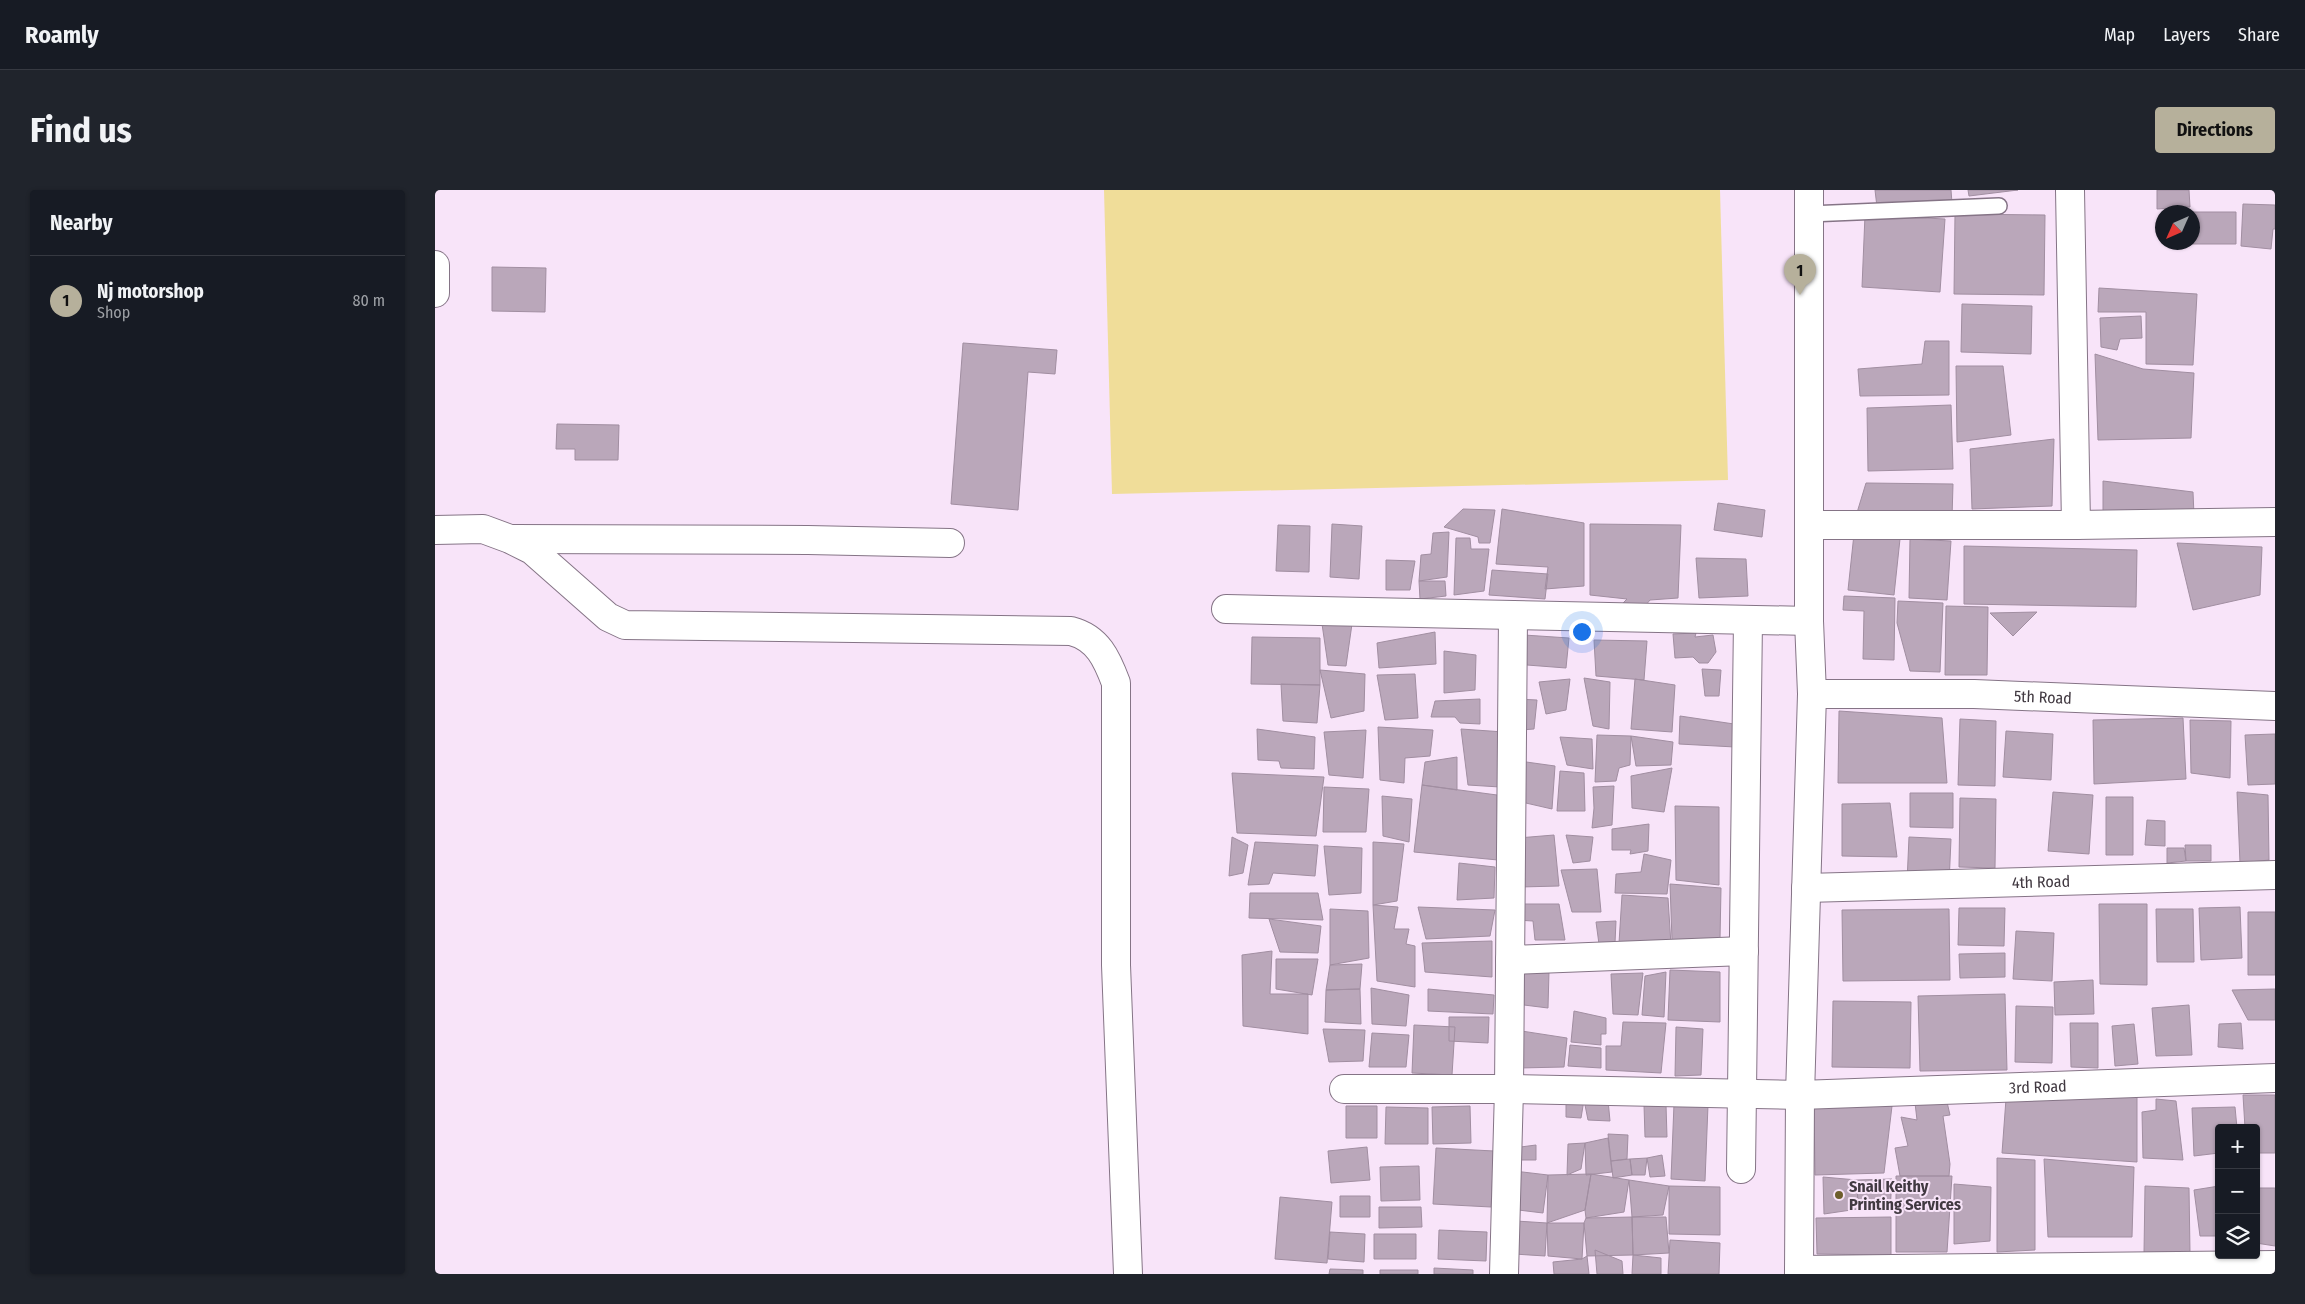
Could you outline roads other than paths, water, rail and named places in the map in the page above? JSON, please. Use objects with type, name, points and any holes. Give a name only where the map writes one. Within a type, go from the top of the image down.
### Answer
[{"type":"street","points":[[2069,190],[2075,525]]},
{"type":"street","points":[[1809,202],[1809,621],[1812,694],[1800,1095],[1799,1272],[2275,1265]]},
{"type":"street","points":[[435,265],[435,293]]},
{"type":"street","points":[[1810,525],[2075,525],[2275,522]]},
{"type":"street","points":[[435,530],[483,529],[510,539],[532,550],[608,617],[625,625],[1071,631],[1090,639],[1100,648],[1109,664],[1116,683],[1115,965],[1128,1274]]},
{"type":"street","points":[[510,539],[808,540],[950,543]]},
{"type":"street","points":[[1226,609],[1809,621]]},
{"type":"street","points":[[1504,1274],[1509,1089],[1513,616]]},
{"type":"street","points":[[1741,1169],[1748,620]]},
{"type":"street","name":"5th Road","points":[[1812,694],[1974,694],[2275,706]]},
{"type":"street","name":"4th Road","points":[[1806,888],[2275,875]]},
{"type":"street","points":[[1510,960],[1745,951]]},
{"type":"street","name":"3rd Road","points":[[1344,1088],[1509,1089],[1800,1095],[2275,1078]]},
{"type":"lane","points":[[1809,202],[1999,206]]},
{"type":"place","name":"Nj motorshop","points":[[1800,295]]},
{"type":"place","name":"Snail Keithy Printing Services","points":[[1839,1195]]}]
